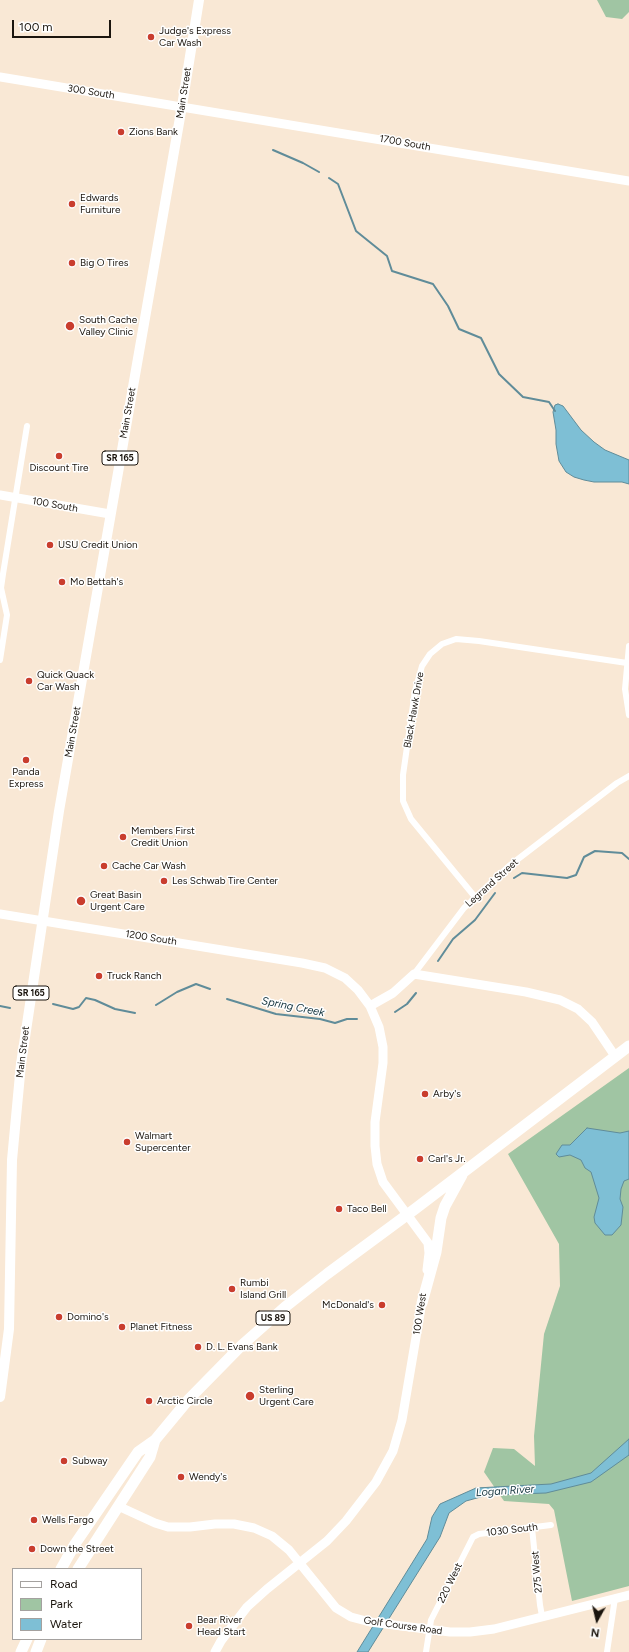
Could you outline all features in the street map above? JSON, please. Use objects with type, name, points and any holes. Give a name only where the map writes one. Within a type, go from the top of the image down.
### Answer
[{"type":"highway","name":"US 89","points":[[62,1568],[75,1544],[138,1452],[155,1440],[189,1399],[242,1345],[321,1278],[407,1215],[629,1046]]},
{"type":"highway","points":[[422,1303],[436,1252],[441,1218],[445,1206],[465,1170]]},
{"type":"highway","name":"US 89","points":[[79,1568],[150,1457],[155,1440]]},
{"type":"highway","points":[[21,1652],[27,1640]]},
{"type":"highway","points":[[36,1652],[41,1640]]},
{"type":"main road","name":"Main Street","points":[[0,1397],[9,1329],[12,1160],[21,1064],[59,811],[182,106],[199,0]]},
{"type":"street","name":"300 South","points":[[0,77],[182,106]]},
{"type":"street","name":"1700 South","points":[[182,106],[629,181]]},
{"type":"street","points":[[0,660],[7,615],[1,588],[27,426]]},
{"type":"street","name":"100 South","points":[[0,495],[110,514]]},
{"type":"street","name":"Black Hawk Drive","points":[[475,897],[411,819],[403,801],[402,775],[416,691],[422,666],[430,654],[442,644],[456,639],[479,640],[626,663]]},
{"type":"street","points":[[629,646],[626,663],[626,689],[629,715]]},
{"type":"street","name":"Legrand Street","points":[[370,1006],[393,993],[414,974],[464,908],[514,862],[617,783],[629,776]]},
{"type":"street","name":"1200 South","points":[[0,914],[302,962]]},
{"type":"street","name":"100 West","points":[[215,1652],[221,1641],[248,1607],[266,1588],[327,1541],[346,1521],[376,1482],[393,1451],[402,1420],[429,1253],[428,1242],[382,1182],[377,1164],[375,1122],[383,1063],[383,1047],[379,1027],[370,1006],[358,990],[345,978],[325,968],[302,962]]},
{"type":"street","points":[[414,974],[526,992],[560,1000],[578,1009],[592,1022],[615,1056]]},
{"type":"street","name":"Golf Course Road","points":[[118,1506],[155,1523],[168,1527],[234,1524],[254,1528],[282,1543],[336,1608],[351,1617],[370,1622],[450,1632],[470,1632],[494,1629],[629,1595]]},
{"type":"street","name":"1030 South","points":[[473,1537],[479,1534],[551,1525]]},
{"type":"street","name":"275 West","points":[[532,1528],[542,1616]]},
{"type":"street","name":"220 West","points":[[426,1652],[431,1620],[473,1537]]},
{"type":"street","points":[[607,1652],[615,1598]]},
{"type":"green space","points":[[597,0],[629,0],[629,12],[622,19],[606,17]]},
{"type":"green space","points":[[629,1068],[629,1586],[572,1601],[554,1510],[549,1504],[504,1501],[484,1472],[493,1448],[514,1449],[535,1466],[534,1436],[544,1334],[560,1286],[559,1244],[508,1154]]},
{"type":"water","points":[[558,404],[563,406],[581,430],[594,442],[605,450],[629,460],[629,484],[622,482],[594,482],[574,477],[566,472],[559,461],[556,444],[556,430],[553,412],[555,405]]},
{"type":"water","points":[[587,1128],[620,1133],[629,1131],[629,1179],[624,1181],[621,1189],[620,1199],[623,1207],[621,1225],[612,1235],[605,1235],[595,1223],[594,1217],[599,1198],[591,1172],[585,1168],[581,1160],[570,1155],[559,1157],[556,1154],[562,1145],[570,1145]]},
{"type":"water","name":"Logan River","points":[[629,1439],[629,1455],[591,1482],[546,1493],[488,1495],[466,1501],[449,1513],[440,1537],[368,1652],[357,1652],[427,1539],[432,1517],[440,1504],[476,1488],[551,1484],[591,1473]]},
{"type":"waterway","points":[[273,150],[303,163],[319,172]]},
{"type":"waterway","points":[[329,178],[338,184],[356,231],[387,256],[392,271],[433,284],[448,306],[459,329],[481,338],[499,374],[523,397],[549,402],[555,411]]},
{"type":"waterway","name":"Spring Creek","points":[[514,878],[522,873],[567,878],[576,875],[584,857],[595,851],[622,853],[629,859]]},
{"type":"waterway","name":"Spring Creek","points":[[438,961],[453,939],[475,920],[495,893]]},
{"type":"waterway","name":"Spring Creek","points":[[156,1005],[177,992],[196,984],[210,989]]},
{"type":"waterway","name":"Spring Creek","points":[[395,1012],[407,1004],[416,993]]},
{"type":"waterway","name":"Spring Creek","points":[[53,1004],[73,1009],[79,1007],[86,998],[95,1000],[115,1009],[135,1013]]},
{"type":"waterway","name":"Spring Creek","points":[[227,999],[276,1014],[320,1019],[335,1023],[347,1019],[357,1019]]},
{"type":"waterway","name":"Spring Creek","points":[[0,1006],[10,1008]]},
{"type":"place","name":"Judge's Express Car Wash","points":[[151,37]]},
{"type":"place","name":"Zions Bank","points":[[121,132]]},
{"type":"place","name":"Edwards Furniture","points":[[72,204]]},
{"type":"place","name":"Big O Tires","points":[[72,263]]},
{"type":"place","name":"South Cache Valley Clinic","points":[[70,326]]},
{"type":"place","name":"Discount Tire","points":[[59,456]]},
{"type":"place","name":"USU Credit Union","points":[[50,545]]},
{"type":"place","name":"Mo Bettah's","points":[[62,582]]},
{"type":"place","name":"Quick Quack Car Wash","points":[[29,681]]},
{"type":"place","name":"Panda Express","points":[[26,760]]},
{"type":"place","name":"Members First Credit Union","points":[[123,837]]},
{"type":"place","name":"Cache Car Wash","points":[[104,866]]},
{"type":"place","name":"Les Schwab Tire Center","points":[[164,881]]},
{"type":"place","name":"Great Basin Urgent Care","points":[[81,901]]},
{"type":"place","name":"Truck Ranch","points":[[99,976]]},
{"type":"place","name":"Arby's","points":[[425,1094]]},
{"type":"place","name":"Walmart Supercenter","points":[[127,1142]]},
{"type":"place","name":"Carl's Jr.","points":[[420,1159]]},
{"type":"place","name":"Taco Bell","points":[[339,1209]]},
{"type":"place","name":"Rumbi Island Grill","points":[[232,1289]]},
{"type":"place","name":"McDonald's","points":[[382,1305]]},
{"type":"place","name":"Domino's","points":[[59,1317]]},
{"type":"place","name":"Planet Fitness","points":[[122,1327]]},
{"type":"place","name":"D. L. Evans Bank","points":[[198,1347]]},
{"type":"place","name":"Sterling Urgent Care","points":[[250,1396]]},
{"type":"place","name":"Arctic Circle","points":[[149,1401]]},
{"type":"place","name":"Subway","points":[[64,1461]]},
{"type":"place","name":"Wendy's","points":[[181,1477]]},
{"type":"place","name":"Wells Fargo","points":[[34,1520]]},
{"type":"place","name":"Down the Street","points":[[32,1549]]},
{"type":"place","name":"Bear River Head Start","points":[[189,1626]]}]
